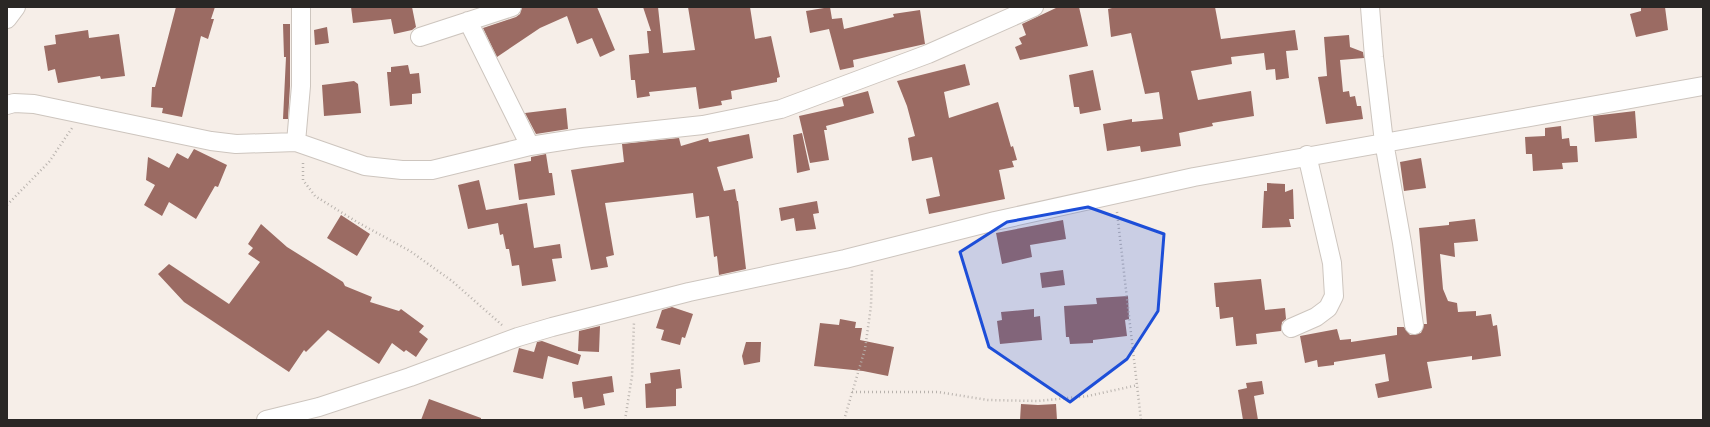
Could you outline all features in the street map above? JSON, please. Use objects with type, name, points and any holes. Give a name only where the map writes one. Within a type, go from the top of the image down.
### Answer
[{"type":"street","points":[[300,143],[301,7]]},
{"type":"street","points":[[420,38],[468,20],[512,7]]},
{"type":"street","points":[[9,100],[80,113],[211,141],[236,144],[300,143],[365,166],[432,170],[530,146],[581,138],[703,125],[781,109],[928,54],[1034,7]]},
{"type":"street","points":[[1370,7],[1384,142],[1402,243],[1414,325]]},
{"type":"street","points":[[468,20],[530,146]]},
{"type":"street","points":[[266,420],[319,407],[410,377],[518,337],[689,292],[837,261],[1114,194],[1307,155],[1703,86]]},
{"type":"street","points":[[1291,328],[1316,316],[1328,308],[1334,296],[1332,263],[1307,155]]},
{"type":"path","points":[[7,205],[49,162],[68,137],[80,113]]},
{"type":"path","points":[[300,143],[303,180],[315,196],[357,222],[410,251],[452,281],[477,305],[518,337]]},
{"type":"path","points":[[1114,194],[1141,420]]},
{"type":"path","points":[[844,420],[864,348],[871,306],[873,252]]},
{"type":"path","points":[[625,420],[632,376],[635,306]]},
{"type":"path","points":[[852,392],[938,392],[988,400],[1038,401],[1088,396],[1138,385]]},
{"type":"highlighted area","points":[[1088,207],[1164,234],[1158,311],[1127,359],[1070,402],[989,347],[960,252],[1007,222]]},
{"type":"building","points":[[176,7],[215,7],[211,19],[214,19],[208,39],[201,36],[182,117],[162,113],[163,108],[151,107],[152,87],[155,87]]},
{"type":"building","points":[[351,7],[412,7],[416,27],[412,30],[394,34],[391,19],[353,23]]},
{"type":"building","points":[[522,7],[597,7],[615,50],[600,57],[592,38],[577,44],[567,16],[540,28],[497,57],[483,28],[516,17],[520,14]]},
{"type":"building","points":[[643,7],[658,7],[663,53],[695,50],[688,7],[750,7],[755,39],[771,36],[780,77],[777,78],[777,82],[731,91],[732,99],[721,101],[722,105],[699,109],[696,87],[649,92],[650,96],[637,98],[635,80],[631,80],[629,55],[649,53],[647,31],[651,31]]},
{"type":"building","points":[[830,7],[832,19],[842,18],[844,29],[894,17],[893,14],[920,10],[925,44],[853,60],[854,67],[840,70],[829,29],[810,33],[806,11]]},
{"type":"building","points":[[1058,7],[1079,7],[1088,46],[1020,60],[1015,47],[1022,44],[1019,38],[1026,35],[1022,24]]},
{"type":"building","points":[[1116,7],[1215,7],[1221,39],[1295,30],[1298,50],[1286,51],[1289,78],[1276,80],[1275,69],[1266,70],[1264,53],[1231,57],[1232,64],[1191,71],[1198,100],[1251,91],[1254,116],[1212,123],[1213,126],[1179,133],[1181,146],[1141,152],[1140,146],[1107,151],[1103,124],[1132,119],[1132,122],[1163,119],[1159,92],[1145,94],[1131,33],[1111,37],[1108,9]]},
{"type":"building","points":[[1641,7],[1665,7],[1668,30],[1636,37],[1630,14],[1641,11]]},
{"type":"building","points":[[283,24],[290,24],[290,86],[288,119],[283,119],[286,57],[284,57]]},
{"type":"building","points":[[327,27],[329,43],[315,45],[314,30]]},
{"type":"building","points":[[88,30],[89,38],[119,34],[125,76],[101,79],[100,76],[58,83],[55,69],[48,71],[44,46],[56,44],[55,35]]},
{"type":"building","points":[[1349,35],[1350,47],[1363,52],[1364,58],[1340,60],[1343,92],[1349,91],[1350,97],[1355,96],[1357,106],[1361,106],[1363,119],[1326,124],[1318,77],[1327,76],[1324,37]]},
{"type":"building","points":[[965,64],[970,85],[944,92],[949,118],[998,102],[1011,147],[1013,146],[1017,160],[1012,161],[1014,167],[999,170],[1005,199],[929,214],[926,199],[940,196],[932,157],[912,161],[908,138],[915,136],[907,106],[897,81]]},
{"type":"building","points":[[408,65],[410,74],[419,73],[421,93],[412,94],[412,104],[390,106],[387,72],[391,72],[391,67]]},
{"type":"building","points":[[1093,70],[1101,110],[1080,114],[1079,107],[1074,107],[1069,75]]},
{"type":"building","points":[[354,81],[358,84],[361,113],[324,116],[322,85]]},
{"type":"building","points":[[868,91],[874,113],[826,126],[827,130],[824,130],[829,160],[810,163],[799,116],[844,106],[842,98]]},
{"type":"building","points":[[566,108],[568,129],[536,134],[525,113]]},
{"type":"building","points":[[1635,111],[1637,138],[1595,142],[1593,116]]},
{"type":"building","points":[[1561,126],[1562,139],[1569,138],[1570,146],[1577,146],[1578,162],[1562,163],[1563,169],[1533,171],[1532,154],[1526,154],[1525,137],[1545,136],[1545,128]]},
{"type":"building","points":[[802,133],[810,170],[797,173],[793,135]]},
{"type":"building","points":[[749,134],[753,158],[717,167],[724,191],[735,189],[738,201],[746,269],[719,275],[717,256],[714,257],[709,216],[696,218],[693,193],[605,203],[614,255],[606,257],[608,267],[591,270],[571,170],[624,162],[622,144],[679,138],[681,146],[708,138],[709,142]]},
{"type":"building","points":[[194,149],[227,165],[218,187],[215,186],[196,219],[169,202],[162,216],[144,205],[155,185],[146,180],[148,157],[169,168],[177,153],[188,159]]},
{"type":"building","points":[[546,154],[549,173],[552,173],[555,195],[519,200],[514,164],[531,161],[531,157]]},
{"type":"building","points":[[1421,158],[1426,188],[1404,191],[1400,162]]},
{"type":"building","points":[[479,180],[486,210],[527,203],[534,248],[560,244],[562,258],[552,259],[556,281],[522,286],[519,265],[512,266],[509,249],[506,249],[503,234],[500,235],[498,223],[468,229],[458,185]]},
{"type":"building","points":[[1267,183],[1285,184],[1285,192],[1293,189],[1294,219],[1289,219],[1291,227],[1262,228],[1264,191],[1267,191]]},
{"type":"building","points":[[817,201],[819,213],[813,214],[816,229],[796,231],[794,218],[781,221],[779,208]]},
{"type":"building","points":[[341,215],[370,234],[357,256],[327,238]]},
{"type":"building","points":[[1475,219],[1478,241],[1454,243],[1455,257],[1440,254],[1443,289],[1448,301],[1457,303],[1458,312],[1476,311],[1476,316],[1491,314],[1493,326],[1497,325],[1501,356],[1472,360],[1472,356],[1427,362],[1432,388],[1378,398],[1375,384],[1389,381],[1385,354],[1334,362],[1334,365],[1318,367],[1317,360],[1305,363],[1300,336],[1337,329],[1340,340],[1351,339],[1351,342],[1397,335],[1397,327],[1404,327],[1410,335],[1421,333],[1424,324],[1427,324],[1419,228],[1449,225],[1449,222]]},
{"type":"building","points":[[1063,220],[1066,239],[1030,245],[1032,257],[1002,264],[996,233]]},
{"type":"building","points":[[261,224],[287,247],[343,282],[345,286],[372,297],[370,302],[399,311],[401,309],[424,326],[419,332],[428,339],[416,357],[406,350],[404,352],[392,343],[379,364],[328,330],[306,352],[304,350],[289,372],[184,302],[158,274],[169,264],[229,304],[260,262],[248,254],[253,248],[248,244]]},
{"type":"building","points":[[1063,270],[1065,285],[1042,288],[1040,273]]},
{"type":"building","points":[[1261,279],[1265,310],[1285,308],[1286,319],[1282,322],[1281,331],[1256,334],[1257,344],[1236,346],[1233,317],[1220,319],[1219,307],[1216,307],[1214,283]]},
{"type":"building","points":[[1128,296],[1129,319],[1125,320],[1127,336],[1093,340],[1093,343],[1070,344],[1069,337],[1066,337],[1064,306],[1097,304],[1096,298]]},
{"type":"building","points":[[672,307],[693,314],[685,338],[682,337],[680,345],[661,340],[664,330],[656,328],[662,310]]},
{"type":"building","points":[[1034,309],[1034,317],[1040,316],[1042,340],[1000,344],[997,321],[1002,320],[1001,312]]},
{"type":"building","points":[[840,319],[856,322],[855,328],[862,328],[860,340],[894,347],[888,376],[863,371],[814,366],[820,323],[839,325]]},
{"type":"building","points":[[600,326],[599,352],[578,351],[579,331]]},
{"type":"building","points":[[542,341],[581,355],[578,365],[548,356],[543,379],[513,372],[519,348],[534,352],[537,342]]},
{"type":"building","points":[[746,342],[761,342],[760,362],[744,365],[742,356]]},
{"type":"building","points":[[680,369],[682,388],[676,389],[676,406],[646,408],[645,384],[651,383],[650,373]]},
{"type":"building","points":[[612,376],[614,392],[603,394],[605,405],[584,409],[582,397],[574,398],[572,382]]},
{"type":"building","points":[[1262,381],[1264,394],[1254,396],[1258,420],[1243,420],[1238,390],[1247,388],[1246,383]]},
{"type":"building","points":[[429,399],[481,418],[481,420],[421,420]]},
{"type":"building","points":[[1021,404],[1056,404],[1057,420],[1020,420]]}]
